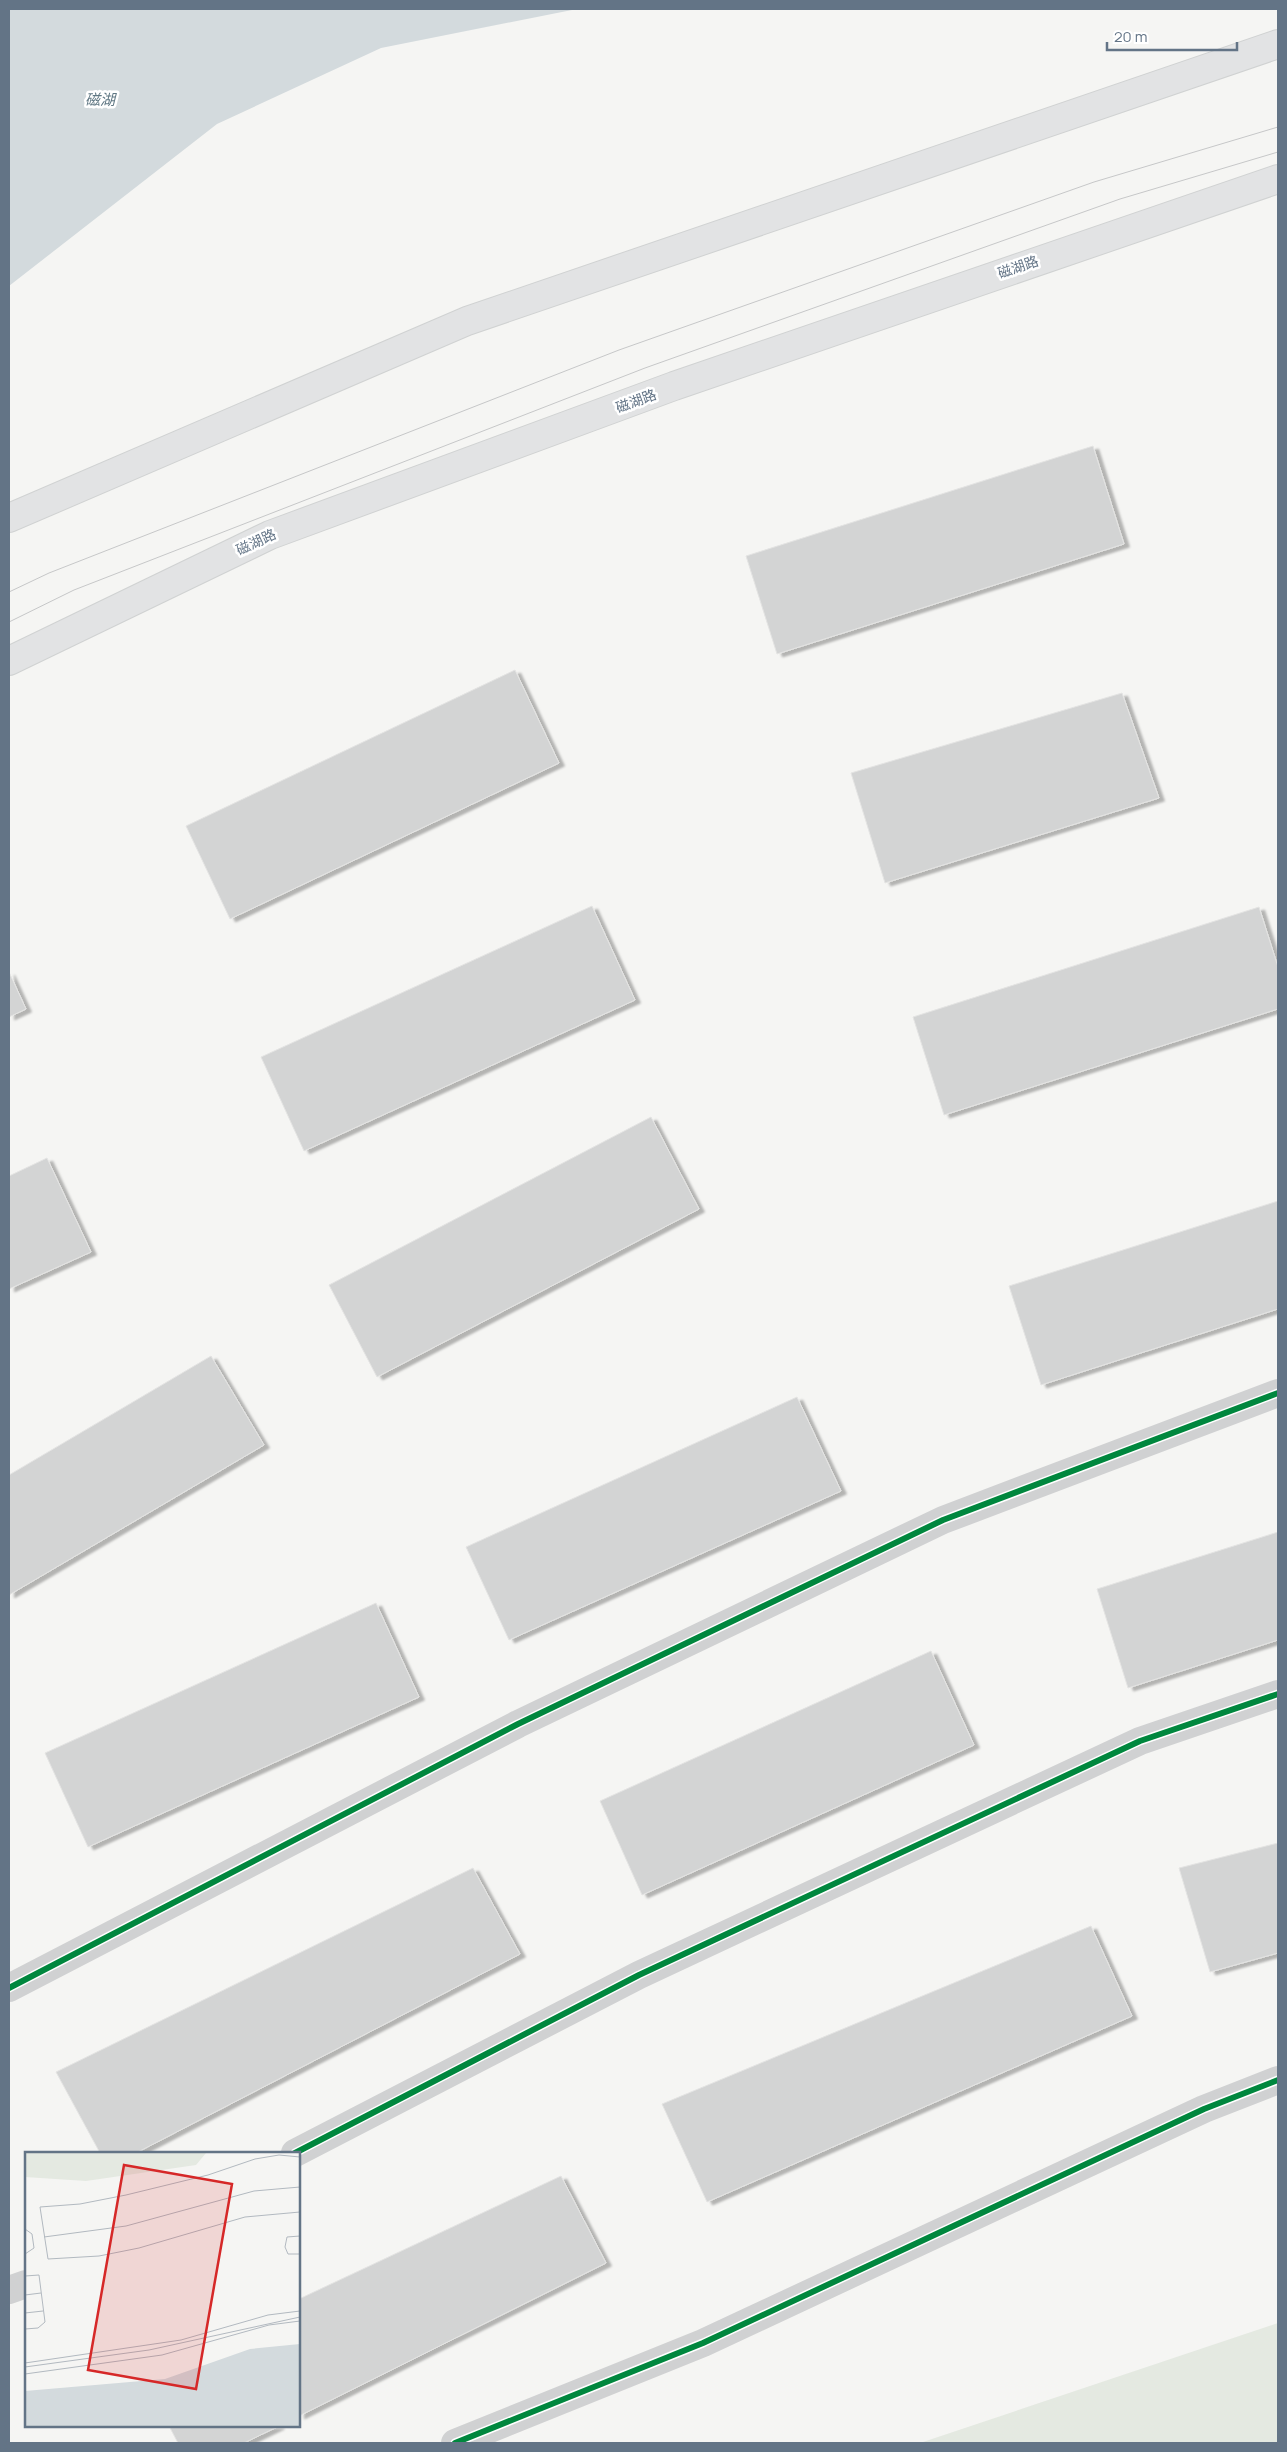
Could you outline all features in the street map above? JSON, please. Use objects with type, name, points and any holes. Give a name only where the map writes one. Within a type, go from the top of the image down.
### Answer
[{"type":"main road","points":[[9,518],[467,321],[1278,44]]},
{"type":"main road","name":"磁湖路","points":[[9,661],[270,535],[674,386],[1278,179]]},
{"type":"street","points":[[9,1988],[518,1724],[943,1520],[1278,1393]]},
{"type":"street","points":[[297,2152],[639,1975],[1140,1741],[1278,1694]]},
{"type":"street","points":[[455,2443],[703,2342],[1204,2109],[1278,2080]]},
{"type":"street","points":[[9,2290],[25,2284]]},
{"type":"shaded area","points":[[1278,2323],[1278,2443],[920,2443]]},
{"type":"water","name":"磁湖","points":[[9,9],[577,9],[381,48],[217,124],[9,286]]},
{"type":"building","points":[[1093,446],[1124,544],[777,654],[746,556]]},
{"type":"building","points":[[515,670],[559,763],[230,919],[186,826]]},
{"type":"building","points":[[1122,693],[1159,798],[885,883],[851,773]]},
{"type":"building","points":[[592,906],[635,1000],[304,1151],[261,1057]]},
{"type":"building","points":[[1259,907],[1278,967],[1278,1009],[944,1115],[913,1017]]},
{"type":"building","points":[[9,972],[26,1009],[9,1017]]},
{"type":"building","points":[[651,1117],[699,1209],[377,1377],[329,1285]]},
{"type":"building","points":[[47,1158],[91,1252],[9,1289],[9,1176]]},
{"type":"building","points":[[1278,1201],[1278,1309],[1041,1385],[1009,1286]]},
{"type":"building","points":[[211,1356],[264,1445],[9,1595],[9,1475]]},
{"type":"building","points":[[797,1397],[841,1491],[509,1640],[466,1547]]},
{"type":"building","points":[[1278,1532],[1278,1640],[1128,1688],[1097,1589]]},
{"type":"building","points":[[376,1603],[419,1697],[88,1847],[45,1753]]},
{"type":"building","points":[[931,1651],[974,1745],[642,1895],[600,1801]]},
{"type":"building","points":[[1278,1843],[1278,1953],[1210,1972],[1179,1868]]},
{"type":"building","points":[[473,1868],[520,1954],[138,2152],[99,2152],[56,2072]]},
{"type":"building","points":[[1091,1926],[1132,2016],[707,2202],[662,2104]]},
{"type":"building","points":[[561,2176],[606,2263],[300,2416],[300,2299]]},
{"type":"building","points":[[170,2427],[277,2427],[244,2443],[178,2443]]},
{"type":"tram line","points":[[9,592],[49,573],[619,350],[1094,182],[1278,127]]},
{"type":"tram line","points":[[9,622],[74,590],[645,368],[1120,199],[1278,152]]},
{"type":"cycle path","points":[[9,1988],[518,1724],[943,1520],[1278,1393]]},
{"type":"cycle path","points":[[297,2152],[639,1975],[1140,1741],[1278,1694]]},
{"type":"cycle path","points":[[455,2443],[703,2343],[1204,2109],[1278,2080]]}]
